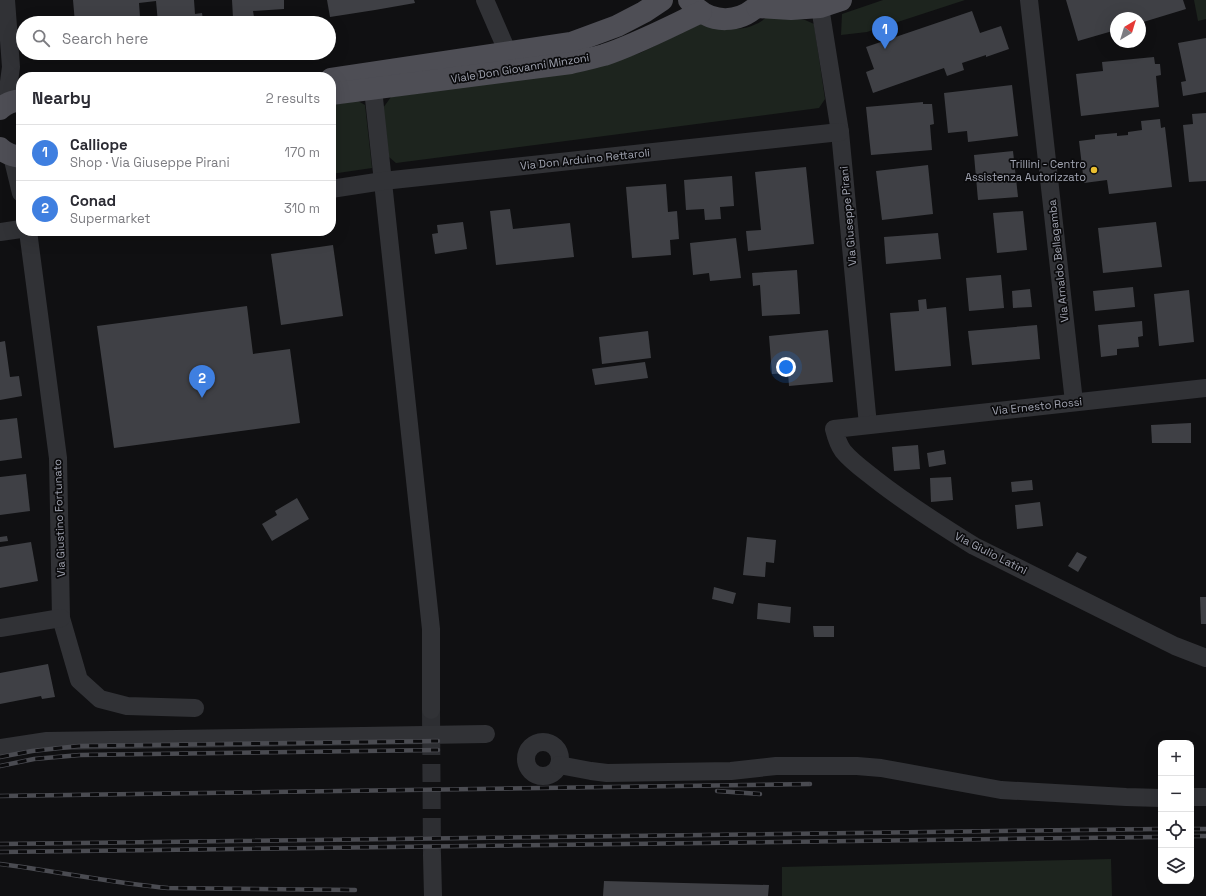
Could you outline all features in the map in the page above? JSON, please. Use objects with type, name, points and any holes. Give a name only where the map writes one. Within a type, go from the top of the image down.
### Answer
[{"type":"main road","name":"Viale Don Giovanni Minzoni","points":[[336,79],[571,43],[617,26],[644,12],[662,0]]},
{"type":"main road","points":[[760,4],[791,9],[820,7],[841,0]]},
{"type":"main road","name":"Viale Don Giovanni Minzoni","points":[[336,93],[571,63],[603,55],[669,27],[695,6],[714,18],[730,19],[744,16],[760,4]]},
{"type":"street","points":[[6,0],[11,67],[9,104]]},
{"type":"street","points":[[485,0],[508,53]]},
{"type":"street","name":"Via Arnaldo Bellagamba","points":[[1029,0],[1074,402]]},
{"type":"street","name":"Via Giuseppe Pirani","points":[[820,7],[840,132],[868,425]]},
{"type":"street","points":[[11,67],[16,74]]},
{"type":"street","points":[[373,89],[431,629],[431,710]]},
{"type":"street","name":"Via Don Arduino Rettaroli","points":[[336,188],[383,181],[840,132]]},
{"type":"street","points":[[7,152],[16,178]]},
{"type":"street","points":[[0,232],[16,230]]},
{"type":"street","name":"Via Giustino Fortunato","points":[[29,236],[58,458],[61,618],[79,680],[100,699],[127,706],[195,708]]},
{"type":"street","name":"Via Ernesto Rossi","points":[[868,425],[1206,388]]},
{"type":"street","name":"Via Giulio Latini","points":[[868,425],[834,429],[837,441],[845,452],[865,471],[929,518],[974,546],[1175,646],[1206,658]]},
{"type":"street","points":[[0,628],[61,618]]},
{"type":"street","points":[[0,748],[47,741],[486,734]]},
{"type":"street","points":[[559,765],[607,773],[731,771],[776,766],[857,766],[881,768],[1001,790],[1158,798]]},
{"type":"street","points":[[1194,798],[1206,797]]},
{"type":"street","points":[[432,855],[433,896]]},
{"type":"shaded area","points":[[883,0],[965,0],[867,32],[841,35],[842,14]]},
{"type":"shaded area","points":[[1194,0],[1206,0],[1206,19],[1198,21]]},
{"type":"shaded area","points":[[770,15],[805,20],[814,24],[825,99],[819,108],[396,163],[389,157],[383,108],[391,97],[583,71],[640,53],[702,23],[736,29],[750,27]]},
{"type":"shaded area","points":[[358,101],[365,105],[372,168],[336,173],[336,104]]},
{"type":"shaded area","points":[[1111,859],[1112,896],[782,896],[782,867]]},
{"type":"building","points":[[73,0],[194,0],[195,14],[202,13],[202,16],[157,16],[156,1],[139,3],[140,16],[74,16]]},
{"type":"building","points":[[232,0],[284,0],[284,9],[253,11],[254,16],[233,16]]},
{"type":"building","points":[[327,0],[414,0],[415,3],[336,16],[330,16]]},
{"type":"building","points":[[1066,0],[1183,0],[1186,9],[1146,21],[1146,12],[1110,12],[1110,32],[1078,41]]},
{"type":"building","points":[[972,11],[980,33],[1001,26],[1009,49],[962,63],[964,70],[947,76],[944,68],[873,93],[866,72],[874,69],[866,47]]},
{"type":"building","points":[[1206,38],[1206,92],[1183,96],[1181,82],[1186,81],[1178,43]]},
{"type":"building","points":[[1154,57],[1155,64],[1160,64],[1161,75],[1156,76],[1159,107],[1081,116],[1076,74],[1103,71],[1102,62]]},
{"type":"building","points":[[1012,85],[1018,136],[968,142],[967,131],[948,133],[944,93]]},
{"type":"building","points":[[923,102],[923,104],[932,104],[934,124],[930,125],[932,150],[871,155],[866,107]]},
{"type":"building","points":[[1206,113],[1206,181],[1189,182],[1183,125],[1193,124],[1192,114]]},
{"type":"building","points":[[1160,119],[1161,128],[1165,127],[1172,187],[1109,194],[1107,180],[1084,183],[1079,141],[1095,139],[1095,135],[1117,133],[1117,136],[1128,135],[1128,132],[1142,130],[1141,121]]},
{"type":"building","points":[[1013,151],[1018,197],[978,200],[974,155]]},
{"type":"building","points":[[928,165],[933,214],[882,220],[876,171]]},
{"type":"building","points":[[806,167],[814,244],[748,251],[746,231],[761,230],[755,172]]},
{"type":"building","points":[[732,176],[734,206],[720,207],[721,219],[705,220],[704,209],[686,210],[684,180]]},
{"type":"building","points":[[666,184],[668,212],[677,211],[679,239],[670,240],[671,255],[632,258],[626,187]]},
{"type":"building","points":[[510,209],[513,229],[570,223],[574,257],[496,265],[490,211]]},
{"type":"building","points":[[1023,211],[1027,250],[997,253],[993,213]]},
{"type":"building","points":[[463,222],[467,249],[435,254],[432,234],[438,233],[437,225]]},
{"type":"building","points":[[1156,222],[1162,267],[1103,273],[1098,228]]},
{"type":"building","points":[[938,233],[941,259],[886,264],[884,237]]},
{"type":"building","points":[[736,238],[741,278],[710,281],[709,273],[693,275],[690,243]]},
{"type":"building","points":[[333,245],[343,316],[281,325],[271,254]]},
{"type":"building","points":[[797,270],[800,314],[762,316],[760,285],[753,286],[752,273]]},
{"type":"building","points":[[1001,275],[1004,308],[969,311],[966,278]]},
{"type":"building","points":[[1133,287],[1135,307],[1095,311],[1093,291]]},
{"type":"building","points":[[1030,289],[1032,307],[1013,308],[1012,291]]},
{"type":"building","points":[[1189,290],[1194,342],[1159,346],[1154,294]]},
{"type":"building","points":[[926,299],[927,309],[946,307],[951,366],[895,371],[890,313],[919,311],[918,300]]},
{"type":"building","points":[[247,306],[253,354],[290,349],[300,423],[114,448],[97,326]]},
{"type":"building","points":[[1142,321],[1143,336],[1138,337],[1139,347],[1117,349],[1117,355],[1101,357],[1098,325]]},
{"type":"building","points":[[1037,325],[1040,359],[972,365],[968,331]]},
{"type":"building","points":[[828,330],[833,382],[789,386],[788,373],[772,374],[769,336]]},
{"type":"building","points":[[648,331],[651,358],[602,364],[599,337]]},
{"type":"building","points":[[5,341],[10,377],[19,376],[22,396],[0,400],[0,342]]},
{"type":"building","points":[[645,362],[648,378],[595,385],[592,369]]},
{"type":"building","points":[[17,418],[22,458],[0,461],[0,420]]},
{"type":"building","points":[[1191,423],[1191,443],[1152,443],[1151,425]]},
{"type":"building","points":[[918,445],[920,469],[894,471],[892,447]]},
{"type":"building","points":[[944,450],[946,464],[929,467],[927,453]]},
{"type":"building","points":[[26,474],[30,511],[0,515],[0,477]]},
{"type":"building","points":[[951,477],[953,500],[931,502],[930,478]]},
{"type":"building","points":[[1032,480],[1033,490],[1012,492],[1011,482]]},
{"type":"building","points":[[297,498],[309,519],[272,541],[262,524],[277,515],[275,511]]},
{"type":"building","points":[[1040,502],[1043,526],[1017,529],[1015,505]]},
{"type":"building","points":[[7,536],[8,541],[0,542],[0,537]]},
{"type":"building","points":[[747,537],[776,540],[774,563],[766,562],[765,577],[743,575]]},
{"type":"building","points":[[31,542],[38,581],[0,588],[0,547]]},
{"type":"building","points":[[1077,552],[1087,557],[1078,572],[1068,566]]},
{"type":"building","points":[[714,587],[736,593],[733,604],[712,599]]},
{"type":"building","points":[[1200,597],[1206,597],[1206,624],[1201,624]]},
{"type":"building","points":[[758,603],[791,607],[790,623],[757,619]]},
{"type":"building","points":[[813,626],[834,626],[834,637],[814,637]]},
{"type":"building","points":[[48,664],[55,697],[42,699],[41,696],[0,704],[0,673]]},
{"type":"building","points":[[604,881],[769,885],[768,896],[603,896]]},
{"type":"tunnel","points":[[431,710],[432,855]]},
{"type":"railway","points":[[0,757],[32,751],[79,746],[438,741]]},
{"type":"railway","points":[[0,766],[34,759],[80,755],[438,750]]},
{"type":"railway","points":[[0,796],[810,784]]},
{"type":"railway","points":[[717,791],[760,794]]},
{"type":"railway","points":[[0,844],[1158,829]]},
{"type":"railway","points":[[1194,829],[1206,829]]},
{"type":"railway","points":[[1194,836],[1206,836]]},
{"type":"railway","points":[[0,852],[1158,837]]},
{"type":"railway","points":[[0,864],[168,888],[355,890]]},
{"type":"place","name":"Calliope","points":[[885,49]]},
{"type":"place","name":"Trillini - Centro Assistenza Autorizzato","points":[[1094,170]]},
{"type":"place","name":"Conad","points":[[202,398]]}]
